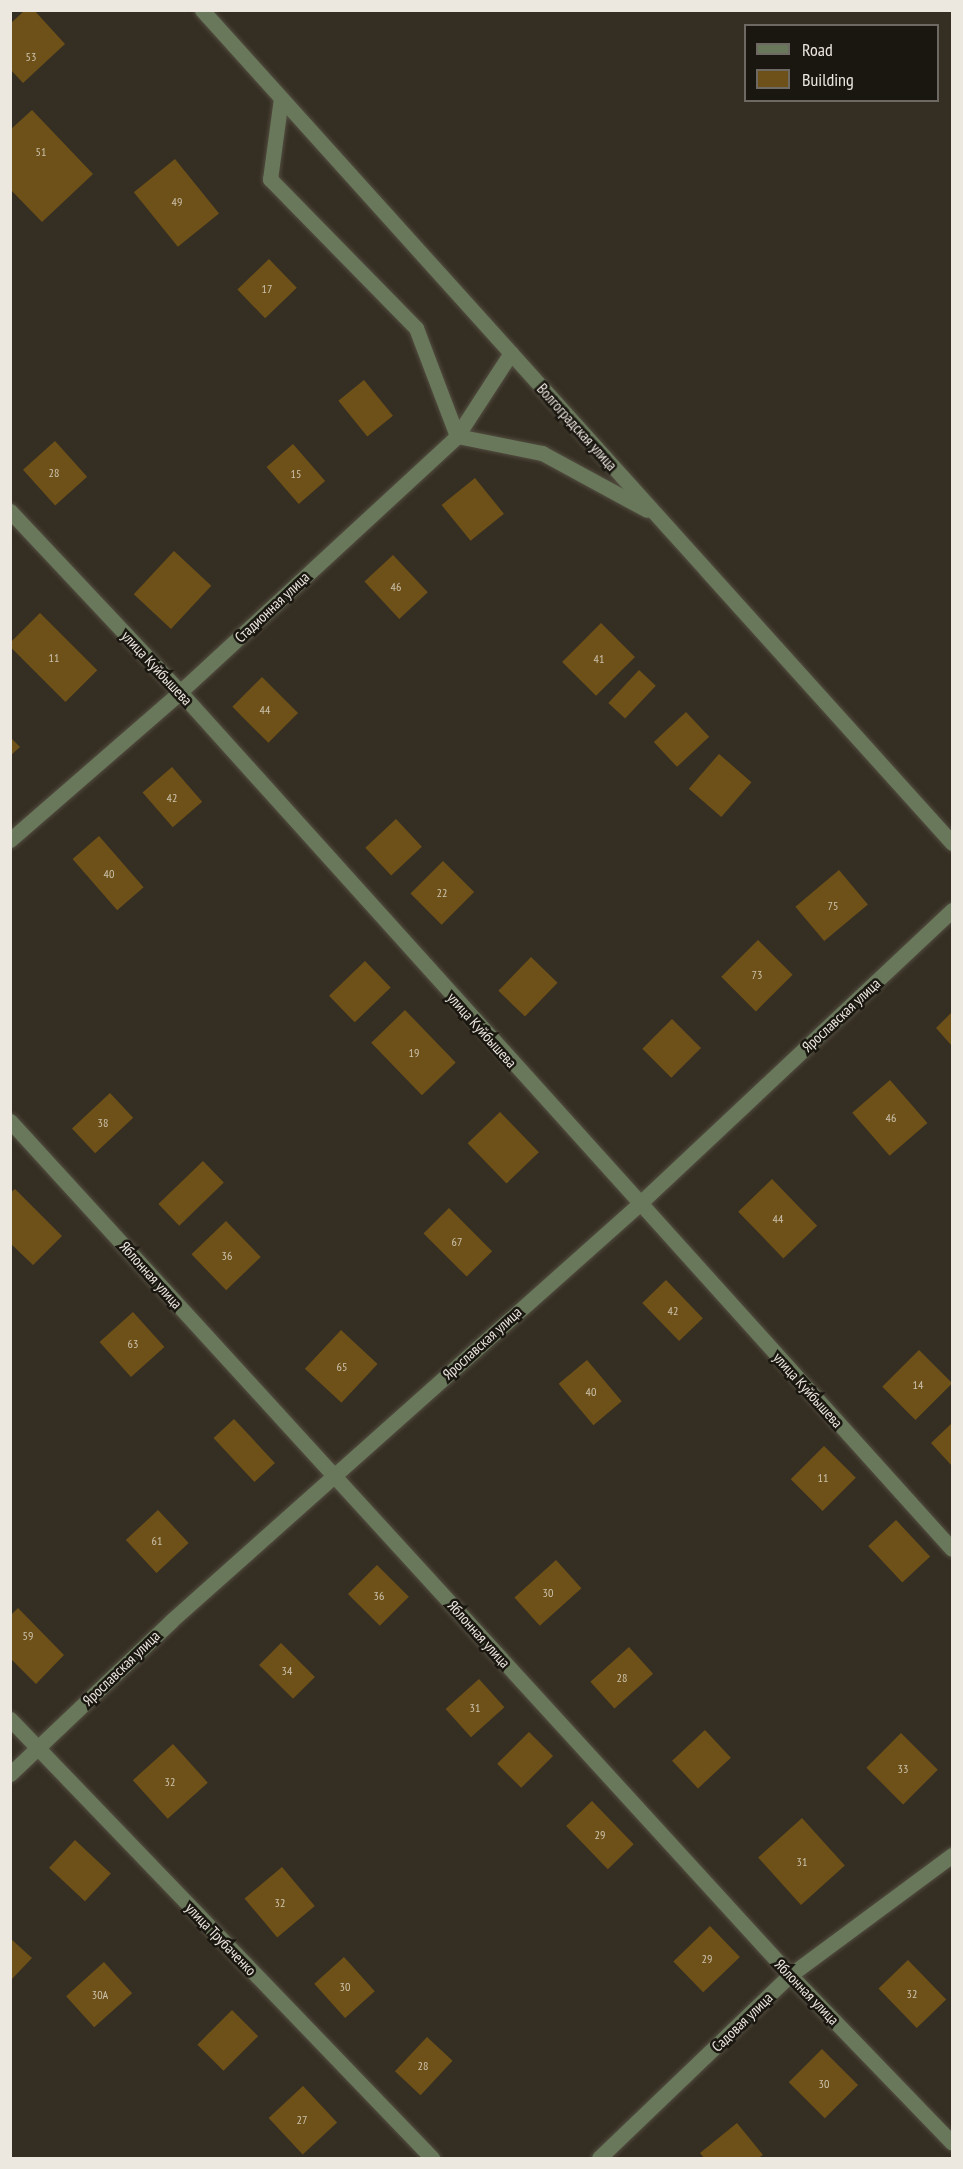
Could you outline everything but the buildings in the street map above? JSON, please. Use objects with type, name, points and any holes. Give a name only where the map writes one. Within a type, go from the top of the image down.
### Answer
[{"type":"street","name":"Волгоградская улица","points":[[202,10],[952,843]]},
{"type":"street","points":[[281,98],[270,179],[416,328],[457,436],[542,453],[657,515]]},
{"type":"street","name":"Стадионная улица","points":[[10,840],[180,692],[457,436],[511,353]]},
{"type":"street","name":"улица Куйбышева","points":[[10,511],[180,692],[638,1205],[952,1549]]},
{"type":"street","name":"Ярославская улица","points":[[10,1774],[171,1621],[638,1205],[952,910]]},
{"type":"street","name":"Яблонная улица","points":[[10,1120],[790,1975],[952,2143]]},
{"type":"street","name":"улица Трубаченко","points":[[10,1719],[432,2158]]},
{"type":"street","name":"Садовая улица","points":[[599,2158],[790,1975],[952,1856]]}]
